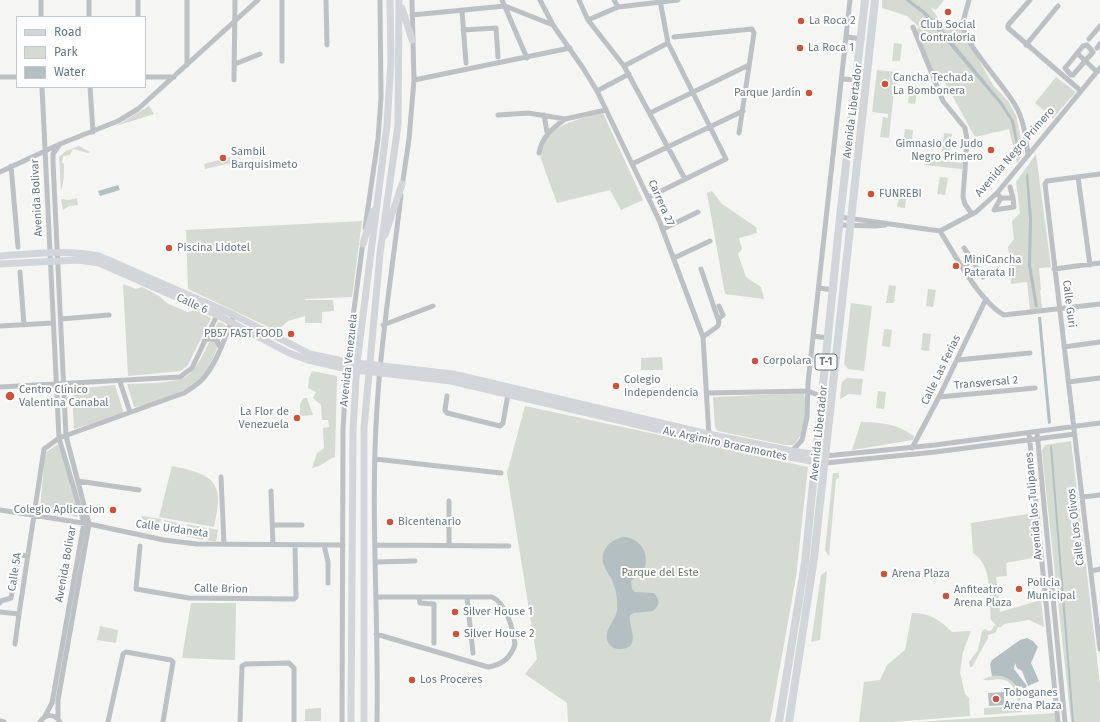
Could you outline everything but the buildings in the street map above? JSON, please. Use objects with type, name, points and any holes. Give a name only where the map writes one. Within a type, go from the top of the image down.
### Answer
[{"type":"main road","name":"Avenida Libertador","points":[[779,722],[804,571],[840,221],[862,39],[865,0]]},
{"type":"main road","name":"Avenida Libertador","points":[[789,722],[814,558],[875,0]]},
{"type":"street","points":[[41,0],[41,16]]},
{"type":"street","points":[[89,0],[89,16]]},
{"type":"street","points":[[138,0],[138,16]]},
{"type":"street","points":[[187,0],[187,65]]},
{"type":"street","points":[[234,80],[236,20],[235,0]]},
{"type":"street","points":[[0,172],[60,144],[118,121],[138,110],[258,0]]},
{"type":"street","points":[[282,0],[282,61]]},
{"type":"street","points":[[326,0],[327,44]]},
{"type":"street","name":"Avenida Venezuela","points":[[342,722],[343,429],[347,366],[378,134],[381,98],[380,0]]},
{"type":"street","name":"Avenida Venezuela","points":[[351,722],[353,429],[357,366],[390,93],[390,0]]},
{"type":"street","points":[[400,0],[412,40]]},
{"type":"street","name":"Avenida Venezuela","points":[[364,722],[364,428],[368,367],[380,253],[398,125],[400,0]]},
{"type":"street","points":[[377,722],[375,459],[379,369],[383,326],[409,139],[414,80],[412,0]]},
{"type":"street","points":[[502,0],[527,58]]},
{"type":"street","name":"Carrera 27","points":[[540,0],[553,25],[570,48],[597,91],[663,229],[703,337],[708,434],[710,442]]},
{"type":"street","points":[[578,0],[588,20],[629,74],[685,179]]},
{"type":"street","points":[[614,0],[618,7]]},
{"type":"street","points":[[588,20],[618,7],[678,0]]},
{"type":"street","points":[[792,451],[802,440],[807,417],[808,391],[850,0]]},
{"type":"street","points":[[969,0],[963,24],[965,35],[968,42],[998,79],[1016,106],[1022,124],[1028,155]]},
{"type":"street","points":[[1030,0],[1007,26],[1026,45],[1081,92]]},
{"type":"street","points":[[648,197],[726,159],[711,126],[668,43],[660,1]]},
{"type":"street","points":[[412,14],[462,11],[505,6],[553,25]]},
{"type":"street","points":[[1026,45],[1058,6]]},
{"type":"street","points":[[462,11],[466,63]]},
{"type":"street","points":[[1089,39],[1100,26]]},
{"type":"street","points":[[913,27],[943,101],[964,128],[967,140],[963,197],[965,204],[972,214]]},
{"type":"street","points":[[463,30],[496,28],[498,57]]},
{"type":"street","points":[[674,37],[750,28],[754,33],[739,133]]},
{"type":"street","points":[[847,36],[862,39]]},
{"type":"street","points":[[624,66],[668,43]]},
{"type":"street","points":[[1085,45],[1092,49],[1093,52],[1085,61],[1073,75],[1065,68],[1085,45]]},
{"type":"street","points":[[414,80],[570,48]]},
{"type":"street","points":[[1077,53],[1098,70]]},
{"type":"street","points":[[235,64],[260,54]]},
{"type":"street","points":[[650,113],[749,64]]},
{"type":"street","name":"Avenida Negro Primero","points":[[940,231],[972,214],[997,193],[1098,70]]},
{"type":"street","points":[[597,91],[629,74]]},
{"type":"street","points":[[0,77],[16,77]]},
{"type":"street","points":[[146,77],[174,77]]},
{"type":"street","points":[[842,79],[857,80]]},
{"type":"street","points":[[42,88],[45,151]]},
{"type":"street","points":[[90,88],[93,132]]},
{"type":"street","points":[[498,115],[528,113],[565,119],[606,110]]},
{"type":"street","points":[[632,164],[743,111]]},
{"type":"street","points":[[544,115],[547,132]]},
{"type":"street","points":[[538,153],[540,143],[547,132],[565,119]]},
{"type":"street","points":[[53,162],[54,154],[60,144]]},
{"type":"street","name":"Avenida Bolivar","points":[[40,722],[52,703],[87,524],[59,438],[54,323],[53,162],[45,151]]},
{"type":"street","name":"Avenida Bolivar","points":[[45,151],[60,319],[66,436],[78,481],[87,524],[58,700],[59,720]]},
{"type":"street","points":[[11,166],[18,247]]},
{"type":"street","points":[[1090,265],[1078,177],[1100,174]]},
{"type":"street","name":"Calle Guri","points":[[1074,427],[1045,184],[1047,181],[1078,177]]},
{"type":"street","points":[[380,253],[402,184]]},
{"type":"street","points":[[1002,198],[994,209],[1014,207],[1010,187]]},
{"type":"street","points":[[363,244],[379,192]]},
{"type":"street","points":[[997,193],[1002,198],[1013,198]]},
{"type":"street","points":[[1002,198],[1002,209]]},
{"type":"street","points":[[663,229],[698,212]]},
{"type":"street","points":[[840,221],[875,226],[885,224],[940,231],[986,300],[996,311],[1004,315],[1059,310],[1100,304]]},
{"type":"street","points":[[674,258],[710,241]]},
{"type":"street","points":[[964,248],[983,277]]},
{"type":"street","points":[[0,264],[88,254],[109,259],[126,271],[218,312],[234,315],[310,354],[347,366],[453,374],[708,434],[792,451],[816,459],[935,452],[1075,434]]},
{"type":"street","points":[[0,256],[54,257]]},
{"type":"street","points":[[963,267],[972,260]]},
{"type":"street","points":[[1054,269],[1100,264]]},
{"type":"street","points":[[701,269],[718,319],[718,326],[703,337]]},
{"type":"street","points":[[20,272],[24,325]]},
{"type":"street","points":[[819,288],[834,290]]},
{"type":"street","name":"Calle Las Ferias","points":[[912,448],[939,397],[986,300]]},
{"type":"street","points":[[383,326],[433,306]]},
{"type":"street","points":[[718,319],[723,316],[720,306]]},
{"type":"street","points":[[0,387],[120,382],[180,377],[192,368],[218,312]]},
{"type":"street","name":"Calle 6","points":[[218,312],[231,322],[289,353],[308,360],[347,366]]},
{"type":"street","points":[[60,319],[109,315]]},
{"type":"street","points":[[59,438],[184,393],[206,376],[234,315]]},
{"type":"street","points":[[0,326],[54,323]]},
{"type":"street","points":[[814,336],[829,338]]},
{"type":"street","points":[[204,341],[212,338],[215,339],[220,346]]},
{"type":"street","points":[[1064,347],[1100,342]]},
{"type":"street","points":[[957,360],[1030,353]]},
{"type":"street","name":"Av. Argimiro Bracamontes","points":[[379,369],[451,381],[710,442],[816,459]]},
{"type":"street","points":[[1068,382],[1100,378]]},
{"type":"street","points":[[120,382],[130,412]]},
{"type":"street","name":"Transversal 2","points":[[939,397],[1035,388]]},
{"type":"street","points":[[707,393],[808,391],[823,397]]},
{"type":"street","points":[[447,396],[445,410],[447,413],[500,426],[503,423],[508,394]]},
{"type":"street","points":[[825,459],[1100,423]]},
{"type":"street","name":"Calle Los Olivos","points":[[1074,427],[1092,571],[1098,605],[1100,649]]},
{"type":"street","name":"Avenida los Tulipanes","points":[[1037,432],[1065,722]]},
{"type":"street","name":"Avenida los Tulipanes","points":[[1029,433],[1058,722]]},
{"type":"street","name":"Calle 5A","points":[[15,644],[27,556],[35,515],[42,452],[59,438]]},
{"type":"street","points":[[375,459],[501,473]]},
{"type":"street","points":[[221,477],[224,544]]},
{"type":"street","points":[[78,481],[140,490]]},
{"type":"street","points":[[271,491],[273,545]]},
{"type":"street","points":[[1083,497],[1100,494]]},
{"type":"street","points":[[449,500],[449,546]]},
{"type":"street","name":"Calle Urdaneta","points":[[0,510],[87,524],[164,540],[197,544],[343,544]]},
{"type":"street","points":[[273,525],[302,525]]},
{"type":"street","name":"Calle Brion","points":[[140,546],[136,589],[189,598],[294,599],[296,597],[295,545]]},
{"type":"street","points":[[324,545],[327,559],[328,584]]},
{"type":"street","points":[[375,545],[509,546]]},
{"type":"street","points":[[0,603],[1,600],[11,598],[18,557],[20,555],[27,556]]},
{"type":"street","points":[[376,562],[415,561]]},
{"type":"street","points":[[1092,571],[1100,569]]},
{"type":"street","points":[[1044,589],[1052,588]]},
{"type":"street","points":[[376,634],[488,667],[497,666],[511,654],[515,644],[504,610],[496,599],[492,597],[377,597]]},
{"type":"street","points":[[419,597],[420,603],[434,604],[434,643]]},
{"type":"street","points":[[467,597],[473,653]]},
{"type":"street","points":[[0,612],[19,614]]},
{"type":"street","points":[[108,722],[123,654],[126,652],[171,660],[173,662],[163,722]]},
{"type":"street","points":[[240,722],[242,666],[246,664],[289,663],[294,668],[294,722]]},
{"type":"street","name":"Avenida Bolivar","points":[[45,716],[50,715],[59,720]]},
{"type":"street","points":[[0,721],[4,722]]},
{"type":"green space","points":[[882,0],[944,0],[936,10],[930,7],[942,23],[950,21],[958,24],[993,85],[1008,101],[1016,115],[1024,153],[1017,163],[1009,129],[975,137],[943,79],[937,83],[916,30],[919,27],[907,16],[882,8]]},
{"type":"green space","points":[[894,43],[902,44],[900,61],[892,61]]},
{"type":"green space","points":[[877,70],[896,72],[889,138],[880,137],[883,117],[888,118],[888,114],[872,112]]},
{"type":"green space","points":[[1056,77],[1076,92],[1053,118],[1035,103]]},
{"type":"green space","points":[[910,85],[918,86],[915,104],[908,103]]},
{"type":"green space","points":[[149,106],[154,114],[116,126]]},
{"type":"green space","points":[[603,113],[643,200],[621,210],[610,190],[557,203],[541,157],[540,153],[542,144],[547,136],[564,125]]},
{"type":"green space","points":[[905,129],[913,130],[911,148],[903,147]]},
{"type":"green space","points":[[944,133],[952,134],[950,152],[942,151]]},
{"type":"green space","points":[[79,146],[90,152],[88,153],[73,149],[70,155],[63,156],[62,162],[64,164],[64,174],[61,191],[59,157],[66,151]]},
{"type":"green space","points":[[1036,154],[1051,267],[1039,268],[1042,308],[1030,310],[1027,282],[1011,284],[1008,247],[1014,239],[1012,221],[1020,213],[1016,182]]},
{"type":"green space","points":[[230,157],[231,163],[205,169],[204,164]]},
{"type":"green space","points":[[925,159],[963,163],[962,169],[924,165]]},
{"type":"green space","points":[[940,177],[948,178],[945,195],[937,194]]},
{"type":"green space","points":[[900,190],[907,191],[905,208],[897,207]]},
{"type":"green space","points":[[712,191],[722,204],[756,227],[757,233],[739,238],[742,249],[738,254],[746,277],[761,287],[764,299],[725,294],[707,193]]},
{"type":"green space","points":[[77,198],[78,205],[69,206],[63,210],[61,199],[69,200]]},
{"type":"green space","points":[[362,221],[352,297],[305,299],[333,300],[334,311],[322,312],[322,323],[305,323],[305,316],[288,321],[277,331],[188,289],[186,230]]},
{"type":"green space","points":[[123,284],[136,289],[142,287],[159,296],[167,303],[187,312],[196,310],[211,318],[188,365],[181,371],[128,376]]},
{"type":"green space","points":[[889,285],[896,286],[894,303],[886,303]]},
{"type":"green space","points":[[928,289],[936,290],[933,307],[926,306]]},
{"type":"green space","points":[[851,303],[872,306],[864,371],[848,369],[844,364]]},
{"type":"green space","points":[[218,322],[223,323],[226,326],[206,373],[202,378],[181,392],[149,404],[134,407],[127,384],[170,381],[189,375],[204,354]]},
{"type":"green space","points":[[884,329],[892,330],[890,347],[882,346]]},
{"type":"green space","points":[[923,333],[931,334],[929,351],[921,350]]},
{"type":"green space","points":[[662,357],[663,370],[641,370],[641,358]]},
{"type":"green space","points":[[312,371],[337,376],[335,457],[319,466],[312,468],[317,453],[324,448],[323,428],[329,427],[328,420],[322,420],[321,405],[313,398],[316,392],[308,388],[309,378]]},
{"type":"green space","points":[[847,378],[863,379],[861,395],[849,394],[840,399],[842,382]]},
{"type":"green space","points":[[115,385],[124,414],[74,429],[72,389]]},
{"type":"green space","points":[[878,391],[886,392],[884,409],[876,408]]},
{"type":"green space","points":[[804,393],[806,407],[805,421],[798,440],[793,445],[785,445],[718,431],[715,428],[713,397]]},
{"type":"green space","points":[[303,398],[307,398],[313,415],[300,416],[300,405]]},
{"type":"green space","name":"Parque del Este","points":[[525,406],[808,467],[796,577],[770,722],[568,722],[567,703],[525,674],[537,659],[507,473]]},
{"type":"green space","points":[[861,422],[882,423],[901,428],[914,436],[913,440],[852,450]]},
{"type":"green space","points":[[1071,441],[1100,684],[1100,722],[1071,722],[1044,472],[1042,450],[1045,445]]},
{"type":"green space","points":[[58,444],[80,513],[77,517],[40,509],[45,453]]},
{"type":"green space","points":[[172,466],[198,473],[207,477],[213,483],[217,490],[218,500],[214,527],[159,517]]},
{"type":"green space","points":[[833,473],[839,473],[839,478],[836,479],[829,556],[825,550]]},
{"type":"green space","points":[[1034,513],[1038,557],[1006,563],[1007,576],[996,577],[1000,612],[1041,600],[1044,627],[1029,620],[1004,624],[1001,627],[998,627],[995,633],[988,635],[988,638],[972,667],[970,667],[969,662],[978,650],[982,631],[985,629],[989,631],[992,630],[994,625],[997,626],[991,620],[990,593],[987,574],[979,558],[973,553],[971,523]]},
{"type":"green space","points":[[142,516],[161,519],[158,531],[140,528]]},
{"type":"green space","points":[[164,520],[183,524],[180,536],[162,532]]},
{"type":"green space","points":[[187,524],[206,528],[203,540],[185,536]]},
{"type":"green space","points":[[209,528],[218,530],[216,542],[207,540]]},
{"type":"green space","points":[[827,571],[820,640],[811,642],[821,575]]},
{"type":"green space","points":[[191,603],[236,603],[235,660],[182,658]]},
{"type":"green space","points":[[912,613],[924,614],[934,618],[952,632],[971,631],[963,652],[960,672],[965,694],[969,698],[970,716],[892,722],[859,722],[864,682],[880,680],[887,665],[905,650]]},
{"type":"green space","points":[[100,626],[118,630],[116,643],[97,640]]},
{"type":"green space","points":[[992,676],[1001,676],[1012,681],[1016,686],[1020,697],[1022,712],[984,715],[984,708],[1018,706],[1016,692],[1011,684],[1007,681],[998,679],[983,679]]},
{"type":"green space","points":[[321,708],[321,721],[305,721],[305,709]]},
{"type":"green space","points":[[1055,713],[1056,722],[916,722]]},
{"type":"water","points":[[905,0],[910,0],[925,11],[1002,102],[1014,121],[1020,153],[1018,155],[1011,121],[999,103],[922,13]]},
{"type":"water","points":[[1028,173],[1032,219],[1031,265],[1038,307],[1035,307],[1028,266],[1029,219],[1026,175]]},
{"type":"water","points":[[118,185],[120,190],[100,196],[98,191]]},
{"type":"water","points":[[1038,317],[1041,317],[1051,423],[1048,424]]},
{"type":"water","points":[[1050,446],[1052,446],[1074,722],[1072,722]]},
{"type":"water","points":[[625,537],[639,543],[646,556],[645,567],[631,581],[632,589],[635,592],[654,593],[658,602],[657,607],[653,611],[634,613],[630,615],[633,636],[631,645],[626,648],[619,649],[611,646],[607,640],[608,631],[616,614],[617,602],[615,587],[604,565],[603,555],[604,551],[611,542]]},
{"type":"water","points":[[1027,638],[1033,641],[1038,647],[1031,663],[1039,681],[1028,686],[1022,671],[1017,668],[1015,663],[1014,669],[1027,686],[1024,689],[1021,686],[1018,688],[1007,678],[992,676],[990,664],[992,660],[1020,640]]},
{"type":"water","name":"Toboganes Arena Plaza","points":[[1004,692],[1004,705],[989,706],[988,693]]},
{"type":"place","name":"Club Social Contraloria","points":[[948,12]]},
{"type":"place","name":"La Roca 2","points":[[801,21]]},
{"type":"place","name":"La Roca 1","points":[[800,48]]},
{"type":"place","name":"Cancha Techada La Bombonera","points":[[885,84]]},
{"type":"place","name":"Parque Jardín","points":[[809,93]]},
{"type":"place","name":"Gimnasio de Judo Negro Primero","points":[[991,150]]},
{"type":"place","name":"Sambil Barquisimeto","points":[[223,158]]},
{"type":"place","name":"FUNREBI","points":[[871,194]]},
{"type":"place","name":"Piscina Lidotel","points":[[169,248]]},
{"type":"place","name":"MiniCancha Patarata II","points":[[956,266]]},
{"type":"place","name":"PB57 FAST FOOD","points":[[291,334]]},
{"type":"place","name":"Corpolara","points":[[755,361]]},
{"type":"place","name":"Colegio Independencia","points":[[616,386]]},
{"type":"place","name":"Centro Clínico Valentina Canabal","points":[[10,396]]},
{"type":"place","name":"La Flor de Venezuela","points":[[297,418]]},
{"type":"place","name":"Colegio Aplicacion","points":[[113,510]]},
{"type":"place","name":"Bicentenario","points":[[390,522]]},
{"type":"place","name":"Arena Plaza","points":[[884,574]]},
{"type":"place","name":"Policia Municipal","points":[[1019,589]]},
{"type":"place","name":"Anfiteatro Arena Plaza","points":[[946,596]]},
{"type":"place","name":"Silver House 1","points":[[455,612]]},
{"type":"place","name":"Silver House 2","points":[[456,634]]},
{"type":"place","name":"Los Proceres","points":[[412,680]]},
{"type":"place","name":"Toboganes Arena Plaza","points":[[996,699]]}]
